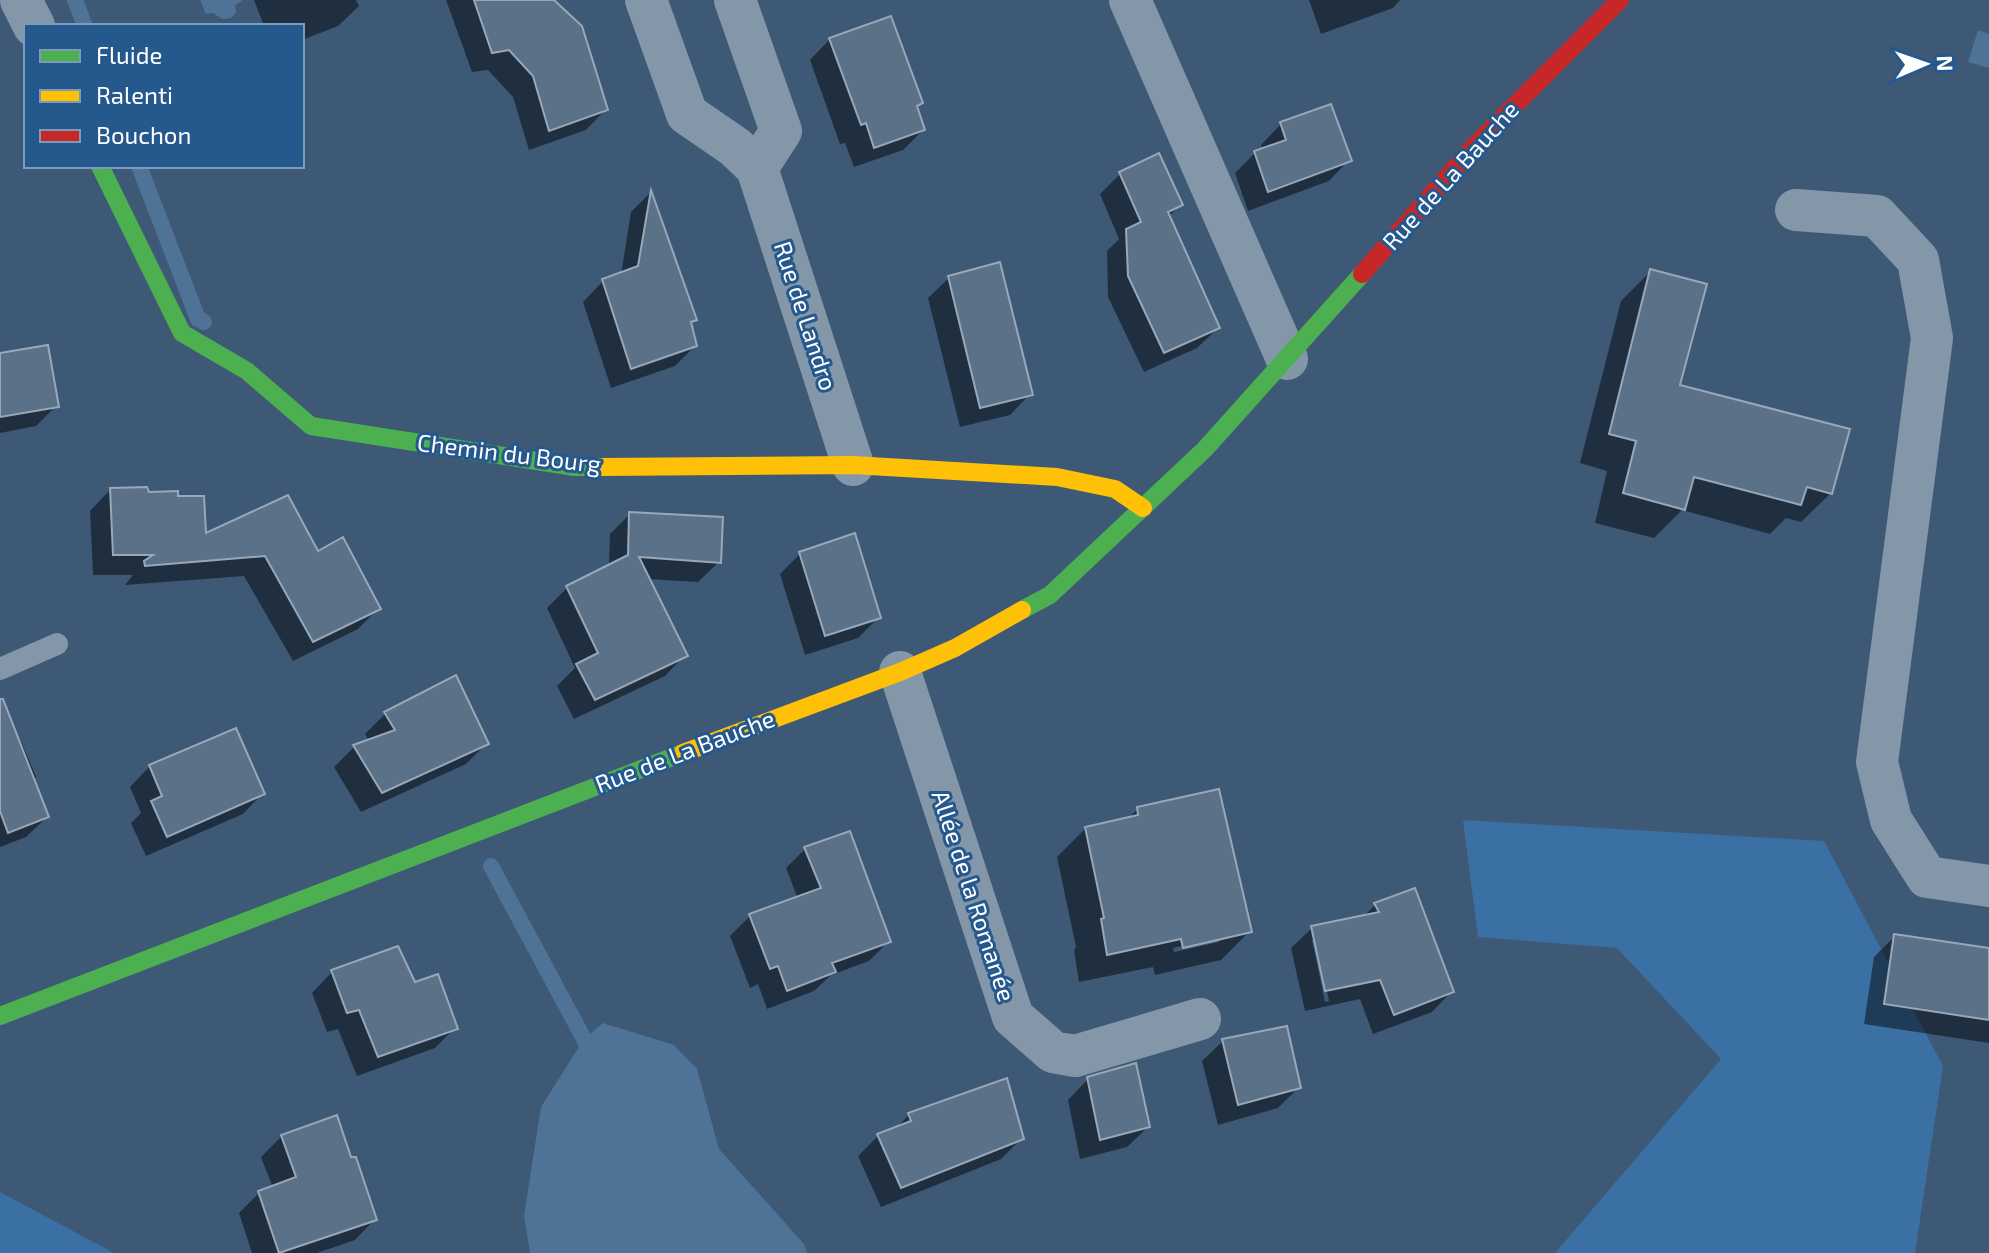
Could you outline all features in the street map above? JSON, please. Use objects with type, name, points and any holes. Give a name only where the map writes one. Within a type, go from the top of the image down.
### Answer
[{"type":"street","points":[[21,0],[33,24]]},
{"type":"street","points":[[646,0],[687,114],[735,147],[757,168],[781,131],[735,0]]},
{"type":"street","points":[[1130,0],[1287,359]]},
{"type":"street","name":"Rue de La Bauche","points":[[0,1016],[526,812],[900,672],[955,648],[1050,595],[1205,449],[1475,145],[1620,0]]},
{"type":"street","name":"Chemin du Bourg","points":[[101,168],[182,333],[247,371],[311,426],[575,467],[853,465],[1057,477],[1115,489],[1143,508]]},
{"type":"street","name":"Rue de Landro","points":[[757,168],[853,465]]},
{"type":"street","points":[[1796,210],[1877,216],[1918,260],[1932,338],[1877,762],[1891,820],[1927,877],[1989,886]]},
{"type":"street","name":"Allée de la Romanée","points":[[900,672],[1013,1017],[1053,1052],[1075,1056],[1200,1019]]},
{"type":"lane","points":[[0,669],[57,644]]},
{"type":"shaded area","points":[[200,0],[242,1],[235,5],[236,13],[231,18],[222,19],[213,13],[206,14]]},
{"type":"shaded area","points":[[1978,30],[1989,34],[1989,68],[1968,62]]},
{"type":"shaded area","points":[[1463,820],[1824,841],[1943,1066],[1915,1253],[1555,1253],[1721,1059],[1617,948],[1478,937]]},
{"type":"shaded area","points":[[603,1023],[674,1045],[697,1069],[719,1149],[804,1244],[807,1253],[530,1253],[524,1216],[541,1107],[584,1039]]},
{"type":"shaded area","points":[[0,1192],[114,1253],[0,1253]]},
{"type":"building","points":[[474,0],[554,0],[582,26],[608,110],[549,131],[533,76],[509,50],[492,53]]},
{"type":"building","points":[[891,16],[923,103],[917,106],[925,130],[874,148],[866,123],[861,125],[829,38]]},
{"type":"building","points":[[1331,104],[1352,161],[1268,192],[1254,151],[1286,140],[1280,122]]},
{"type":"building","points":[[1159,153],[1183,205],[1168,212],[1220,328],[1164,353],[1128,276],[1126,229],[1141,222],[1119,172]]},
{"type":"building","points":[[651,190],[697,320],[691,322],[697,346],[631,369],[602,279],[638,266]]},
{"type":"building","points":[[1000,262],[1033,395],[980,408],[948,276]]},
{"type":"building","points":[[1650,269],[1707,284],[1680,385],[1850,429],[1832,494],[1807,487],[1801,505],[1694,477],[1685,510],[1623,493],[1636,441],[1609,434]]},
{"type":"building","points":[[48,345],[59,407],[0,417],[0,353]]},
{"type":"building","points":[[147,487],[149,492],[178,491],[178,496],[204,496],[206,533],[288,495],[318,551],[343,537],[381,609],[313,642],[265,556],[145,566],[144,561],[153,555],[113,555],[110,488]]},
{"type":"building","points":[[629,512],[723,517],[721,563],[639,557],[688,656],[595,700],[576,664],[598,653],[566,586],[628,555]]},
{"type":"building","points":[[855,533],[881,618],[825,636],[799,552]]},
{"type":"building","points":[[456,675],[489,744],[382,793],[353,745],[395,730],[384,712]]},
{"type":"building","points":[[0,699],[3,699],[49,817],[8,833],[0,811]]},
{"type":"building","points":[[236,728],[265,794],[167,837],[151,801],[162,796],[149,765]]},
{"type":"building","points":[[1219,789],[1252,932],[1183,948],[1181,939],[1107,955],[1101,919],[1104,918],[1085,827],[1138,815],[1137,807]]},
{"type":"building","points":[[850,831],[891,942],[832,963],[836,972],[787,991],[778,966],[770,969],[749,914],[821,888],[804,847]]},
{"type":"building","points":[[1415,888],[1454,992],[1394,1015],[1380,980],[1325,991],[1311,926],[1379,912],[1374,903]]},
{"type":"building","points":[[1894,934],[1989,948],[1989,1020],[1884,1004]]},
{"type":"building","points":[[398,946],[415,982],[438,974],[458,1029],[378,1057],[359,1010],[347,1013],[331,970]]},
{"type":"building","points":[[1287,1026],[1301,1088],[1238,1105],[1222,1039]]},
{"type":"building","points":[[1136,1063],[1150,1127],[1100,1140],[1087,1077]]},
{"type":"building","points":[[1007,1078],[1024,1139],[901,1188],[877,1134],[911,1121],[908,1113]]},
{"type":"building","points":[[337,1115],[351,1157],[356,1157],[377,1220],[279,1253],[258,1191],[296,1177],[281,1135]]},
{"type":"waterway","points":[[75,0],[84,24]]},
{"type":"waterway","points":[[140,168],[198,319],[204,322]]},
{"type":"waterway","points":[[491,866],[584,1039],[591,1060]]},
{"type":"traffic: fast","points":[[101,168],[182,333],[247,371],[311,426],[575,467],[599,467]]},
{"type":"traffic: fast","points":[[1022,610],[1050,595],[1205,449],[1362,274]]},
{"type":"traffic: fast","points":[[0,1016],[683,753]]},
{"type":"traffic: slow","points":[[599,467],[853,465],[1057,477],[1115,489],[1143,508]]},
{"type":"traffic: slow","points":[[683,753],[900,672],[955,648],[1022,610]]},
{"type":"traffic: jam","points":[[1362,274],[1475,145],[1620,0]]}]
